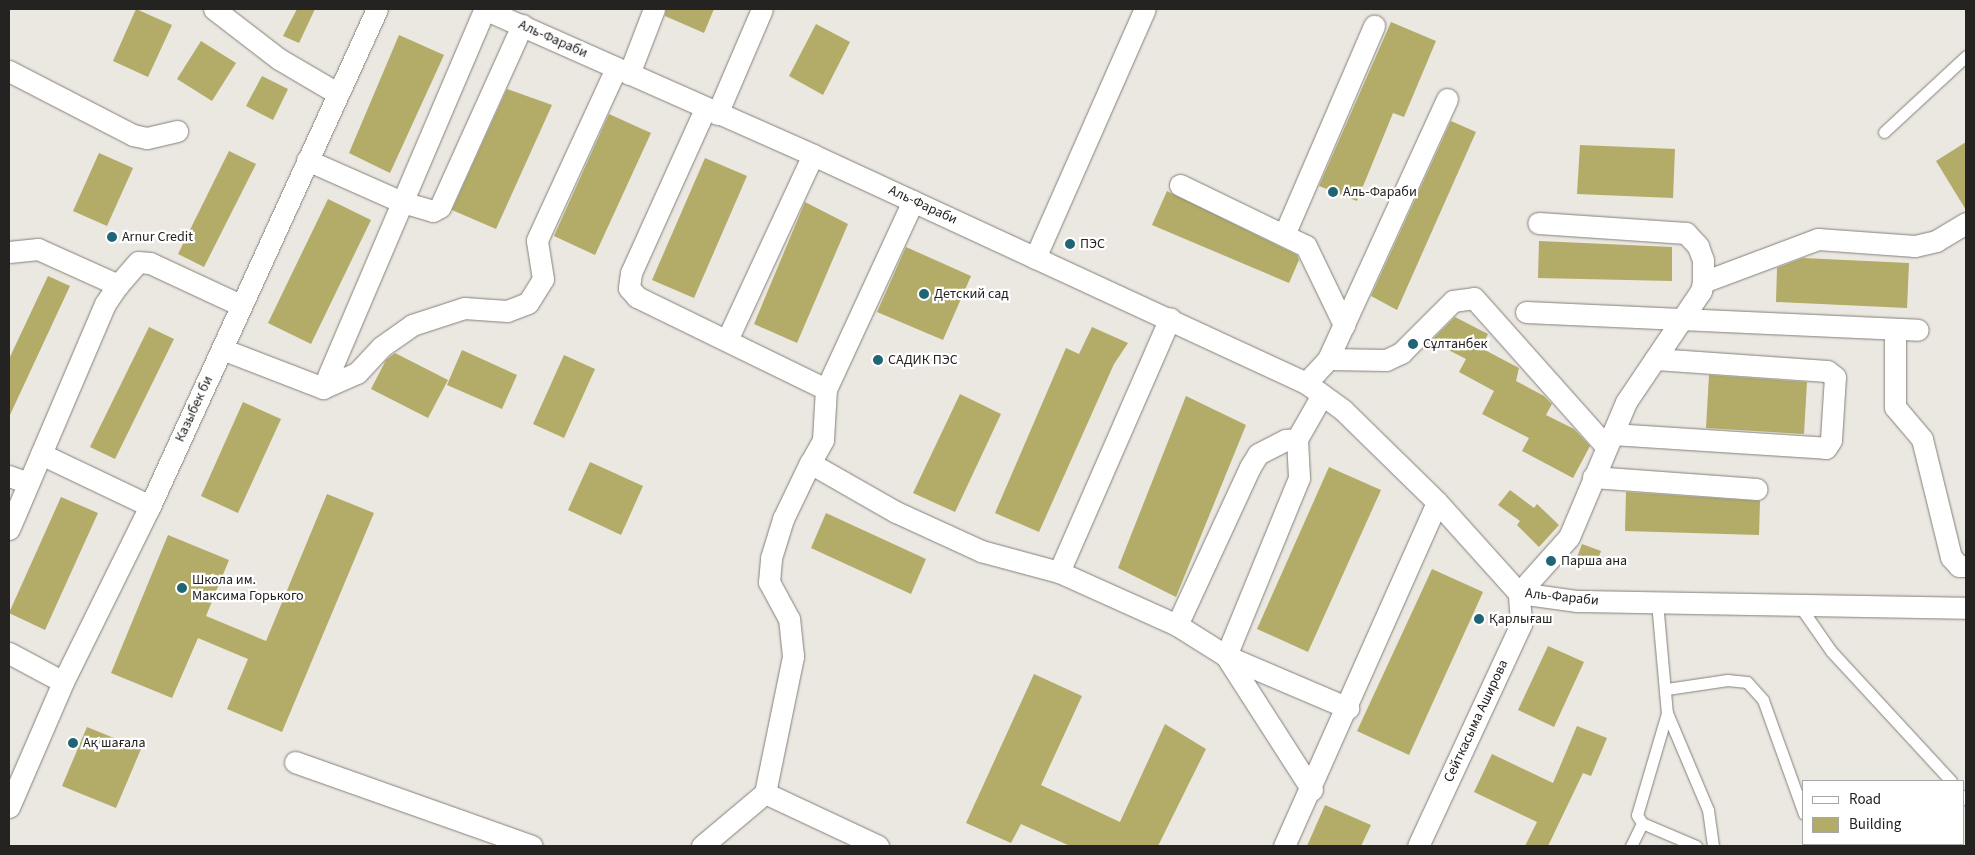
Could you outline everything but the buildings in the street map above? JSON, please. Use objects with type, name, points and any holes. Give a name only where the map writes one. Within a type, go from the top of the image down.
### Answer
[{"type":"street","points":[[214,9],[279,59],[337,94]]},
{"type":"street","name":"Казыбек би","points":[[9,807],[63,682],[150,506],[222,349],[240,305],[377,9]]},
{"type":"street","points":[[323,388],[485,9]]},
{"type":"street","name":"Аль-Фараби","points":[[485,9],[711,112],[813,155],[1170,318],[1314,389],[1342,410],[1437,502],[1519,593],[1577,601],[1966,608]]},
{"type":"street","points":[[222,349],[323,388],[357,373],[381,347],[412,325],[464,308],[507,311],[528,303],[543,279],[537,240],[654,9]]},
{"type":"street","points":[[762,9],[631,273],[629,288],[637,296],[826,389]]},
{"type":"street","points":[[1035,258],[1145,9]]},
{"type":"street","points":[[307,160],[423,211],[440,207],[522,25]]},
{"type":"street","points":[[1284,235],[1374,26]]},
{"type":"street","points":[[9,71],[133,135],[147,138],[178,131]]},
{"type":"street","points":[[1226,656],[1299,478],[1297,439],[1314,389],[1447,99]]},
{"type":"street","points":[[727,340],[813,155]]},
{"type":"street","points":[[1180,185],[1306,246],[1313,254],[1344,326]]},
{"type":"street","points":[[702,846],[764,793],[793,656],[789,619],[769,582],[771,558],[783,519],[810,463],[824,440],[826,389],[913,201]]},
{"type":"street","points":[[1519,593],[1569,537],[1609,440],[1655,359],[1682,319],[1703,282],[1701,253],[1686,233],[1538,223]]},
{"type":"street","points":[[1703,282],[1818,239],[1915,246],[1936,241],[1966,224]]},
{"type":"street","points":[[9,252],[38,249],[118,285]]},
{"type":"street","points":[[9,530],[19,480],[41,454],[106,304],[118,285],[138,262],[150,263],[240,305]]},
{"type":"street","points":[[1328,359],[1386,360],[1401,353],[1453,301],[1474,298],[1609,440],[1826,448],[1831,440],[1835,377],[1827,371],[1655,359]]},
{"type":"street","points":[[1526,312],[1918,330]]},
{"type":"street","points":[[1059,572],[1170,318]]},
{"type":"street","points":[[1895,329],[1895,407],[1922,439],[1951,557],[1959,566],[1966,566]]},
{"type":"street","points":[[1177,625],[1250,467],[1258,454],[1286,440],[1297,439]]},
{"type":"street","points":[[41,454],[150,506]]},
{"type":"street","points":[[810,463],[896,512],[980,550],[1059,572],[1177,625],[1226,656],[1348,708]]},
{"type":"street","points":[[1593,477],[1757,489]]},
{"type":"street","points":[[1284,846],[1312,790],[1437,502]]},
{"type":"street","name":"Сейткасыма Аширова","points":[[1418,846],[1521,624],[1519,593]]},
{"type":"street","points":[[9,653],[63,682]]},
{"type":"street","points":[[1226,656],[1312,790]]},
{"type":"street","points":[[295,762],[334,779],[532,846]]},
{"type":"street","points":[[764,793],[878,846]]},
{"type":"lane","points":[[1884,132],[1966,56]]},
{"type":"lane","points":[[1657,602],[1667,689],[1667,713],[1638,802],[1636,815],[1642,824],[1696,846]]},
{"type":"lane","points":[[1799,605],[1831,651],[1950,780]]},
{"type":"lane","points":[[1667,689],[1727,680],[1747,682],[1763,700],[1802,808]]},
{"type":"lane","points":[[1667,713],[1708,810],[1713,846]]},
{"type":"lane","points":[[1630,846],[1642,824]]},
{"type":"place","name":"Аль-Фараби","points":[[1333,192]]},
{"type":"place","name":"Arnur Credit","points":[[112,237]]},
{"type":"place","name":"ПЭС","points":[[1070,244]]},
{"type":"place","name":"Детский сад","points":[[924,294]]},
{"type":"place","name":"Сұлтанбек","points":[[1413,344]]},
{"type":"place","name":"САДИК ПЭС","points":[[878,360]]},
{"type":"place","name":"Парша ана","points":[[1551,561]]},
{"type":"place","name":"Школа им. Максима Горького","points":[[182,588]]},
{"type":"place","name":"Қарлығаш","points":[[1479,619]]},
{"type":"place","name":"Ақ шағала","points":[[73,743]]}]
